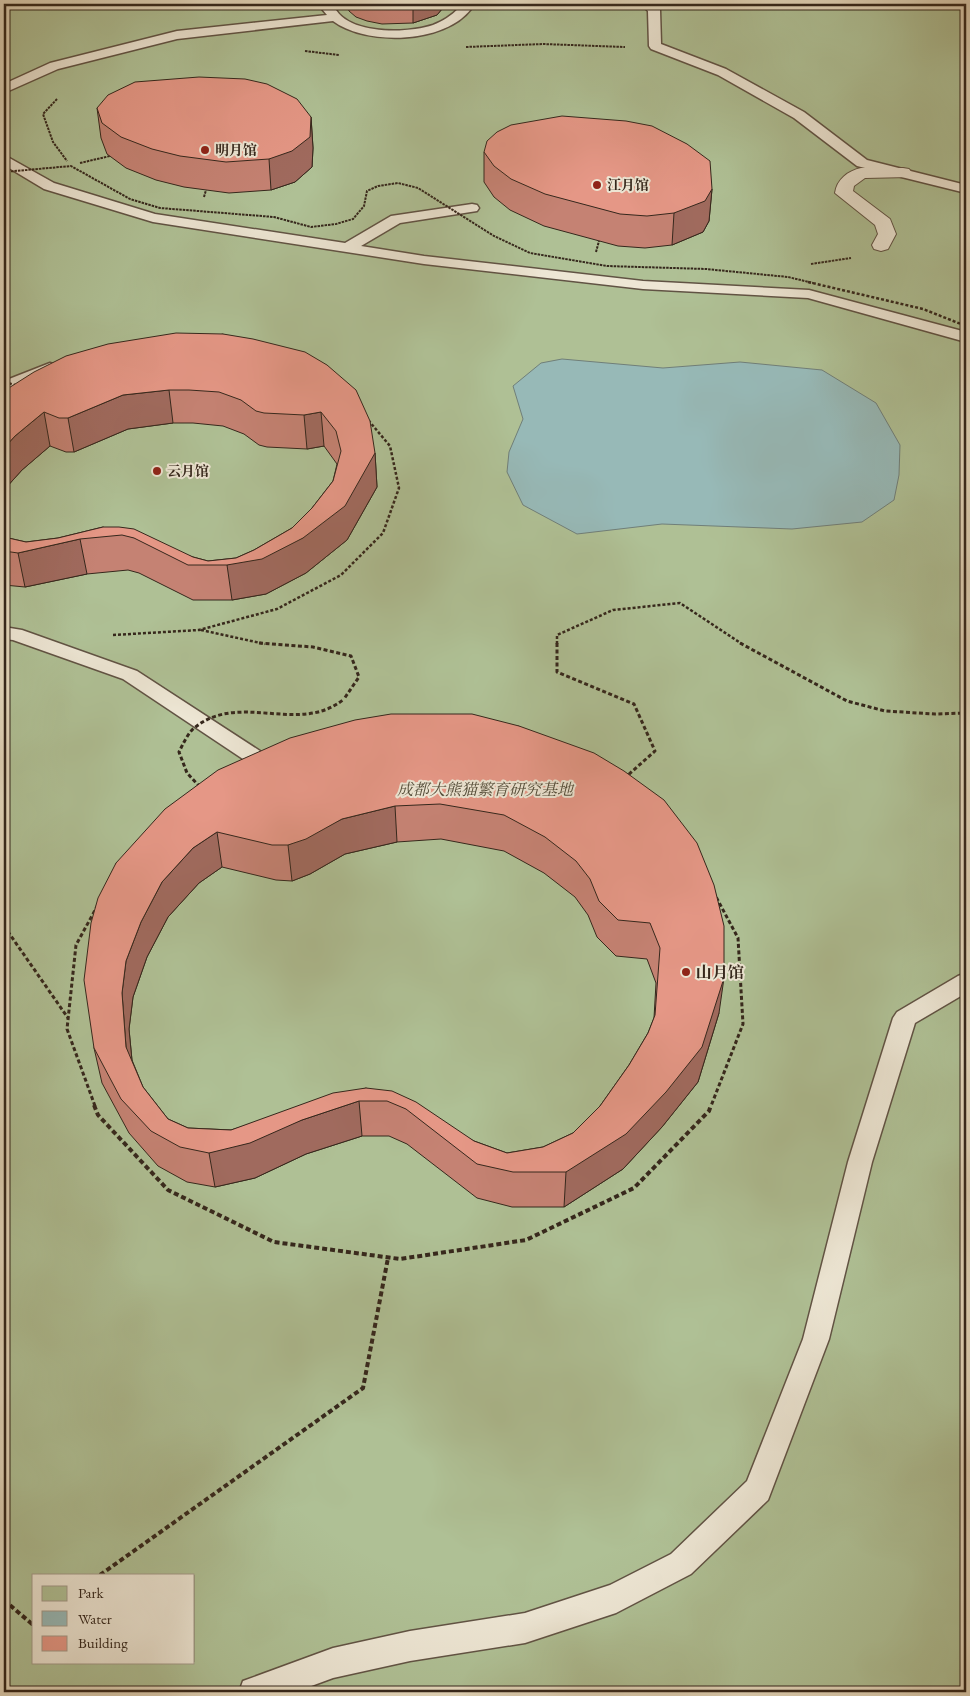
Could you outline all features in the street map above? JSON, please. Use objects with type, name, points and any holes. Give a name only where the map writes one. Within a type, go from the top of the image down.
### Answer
[{"type":"street","points":[[881,245],[887,234],[884,223],[844,193],[846,184],[861,174],[903,173]]},
{"type":"lane","points":[[330,4],[328,9],[333,18],[346,26],[365,31],[409,33],[430,30],[447,24],[459,17],[465,9],[464,4]]},
{"type":"lane","points":[[647,4],[654,10],[656,46],[722,72],[799,115],[862,162],[966,189]]},
{"type":"lane","points":[[4,89],[54,66],[178,35],[333,18]]},
{"type":"lane","points":[[4,159],[49,186],[153,218],[424,260],[643,285],[809,294],[966,337]]},
{"type":"lane","points":[[347,248],[396,220],[472,208]]},
{"type":"lane","points":[[4,386],[62,363]]},
{"type":"lane","points":[[4,633],[15,634],[130,675],[253,756]]},
{"type":"lane","points":[[254,1692],[333,1663],[410,1646],[525,1628],[616,1598],[682,1564],[758,1490],[816,1339],[860,1162],[905,1018],[966,982]]},
{"type":"path","points":[[43,114],[53,142],[71,166],[130,199],[160,208],[274,217],[311,227],[336,224],[354,219],[364,206],[367,191],[378,186],[398,183],[418,188],[494,236],[530,253],[608,266],[706,269],[788,277],[923,309],[966,326]]},
{"type":"path","points":[[4,172],[71,166],[110,156]]},
{"type":"path","points":[[804,268],[812,263],[857,257],[881,245]]},
{"type":"path","points":[[788,277],[796,272]]},
{"type":"path","points":[[4,382],[20,387]]},
{"type":"path","points":[[104,633],[114,635],[198,630],[277,609],[341,575],[382,533],[399,488],[390,446],[365,417]]},
{"type":"path","points":[[622,780],[655,751],[634,704],[557,672],[557,635],[613,610],[680,603],[751,650],[847,701],[885,711],[935,714],[966,713]]},
{"type":"path","points":[[198,630],[269,645],[313,647],[351,656],[359,677],[344,700],[329,710],[306,716],[277,715],[248,710],[216,715],[192,730],[179,752],[187,773],[209,796]]},
{"type":"path","points":[[458,744],[551,764],[634,804],[698,863],[738,938],[744,1024],[709,1111],[634,1188],[526,1240],[400,1259],[274,1242],[168,1190],[98,1115],[67,1029],[68,1019],[76,945],[117,870],[183,809],[209,796],[267,767],[361,745],[458,744]]},
{"type":"path","points":[[610,792],[616,786]]},
{"type":"path","points":[[4,926],[68,1019]]},
{"type":"path","points":[[101,1574],[363,1388],[388,1258]]},
{"type":"path","points":[[4,1600],[32,1624]]},
{"type":"green space","name":"成都大熊猫繁育研究基地","points":[[4,4],[966,4],[966,1692],[4,1692]]},
{"type":"water","points":[[562,359],[663,368],[740,362],[822,370],[876,403],[900,445],[899,475],[894,500],[862,522],[792,529],[662,524],[577,534],[523,505],[507,472],[509,452],[523,419],[513,386],[541,363]]},
{"type":"building","points":[[365,4],[420,4],[381,7]]},
{"type":"building","points":[[199,77],[245,79],[267,84],[297,99],[311,117],[310,137],[292,151],[269,159],[226,162],[180,156],[152,149],[121,137],[102,123],[97,108],[108,95],[135,82]]},
{"type":"building","points":[[562,116],[626,121],[652,126],[687,144],[710,161],[712,189],[705,201],[674,213],[647,216],[620,214],[545,194],[511,179],[494,166],[484,152],[487,141],[497,132],[511,125]]},
{"type":"building","points":[[176,333],[223,334],[253,339],[305,352],[327,365],[356,390],[370,421],[375,453],[345,506],[303,538],[262,559],[227,565],[188,565],[134,538],[122,535],[80,539],[18,553],[4,551],[4,537],[26,542],[58,538],[103,527],[119,527],[134,529],[193,557],[208,561],[236,558],[292,528],[312,508],[333,481],[341,451],[336,431],[321,412],[304,415],[264,413],[256,411],[241,400],[219,392],[169,390],[123,395],[68,418],[59,418],[44,412],[15,436],[4,448],[4,391],[34,372],[66,356],[108,344]]},
{"type":"building","points":[[391,714],[472,714],[519,726],[594,753],[624,771],[664,800],[697,843],[714,885],[724,926],[724,978],[702,1047],[666,1092],[626,1134],[566,1172],[513,1172],[477,1164],[406,1109],[387,1101],[359,1101],[302,1120],[250,1143],[209,1153],[180,1147],[151,1131],[121,1099],[94,1048],[84,980],[91,923],[98,898],[116,863],[165,809],[218,770],[290,738],[355,720]],"holes":[[[440,804],[504,815],[545,837],[576,861],[590,879],[599,901],[618,920],[650,923],[660,948],[655,1015],[648,1033],[629,1065],[600,1106],[573,1133],[543,1147],[507,1153],[474,1141],[416,1102],[392,1091],[366,1088],[333,1093],[231,1130],[188,1128],[168,1119],[143,1087],[126,1047],[122,993],[126,961],[141,922],[162,882],[193,848],[217,832],[272,845],[288,845],[306,839],[342,819],[395,806]]]},
{"type":"place","name":"明月馆","points":[[205,150]]},
{"type":"place","name":"江月馆","points":[[597,185]]},
{"type":"place","name":"云月馆","points":[[157,471]]},
{"type":"place","name":"山月馆","points":[[686,972]]}]
